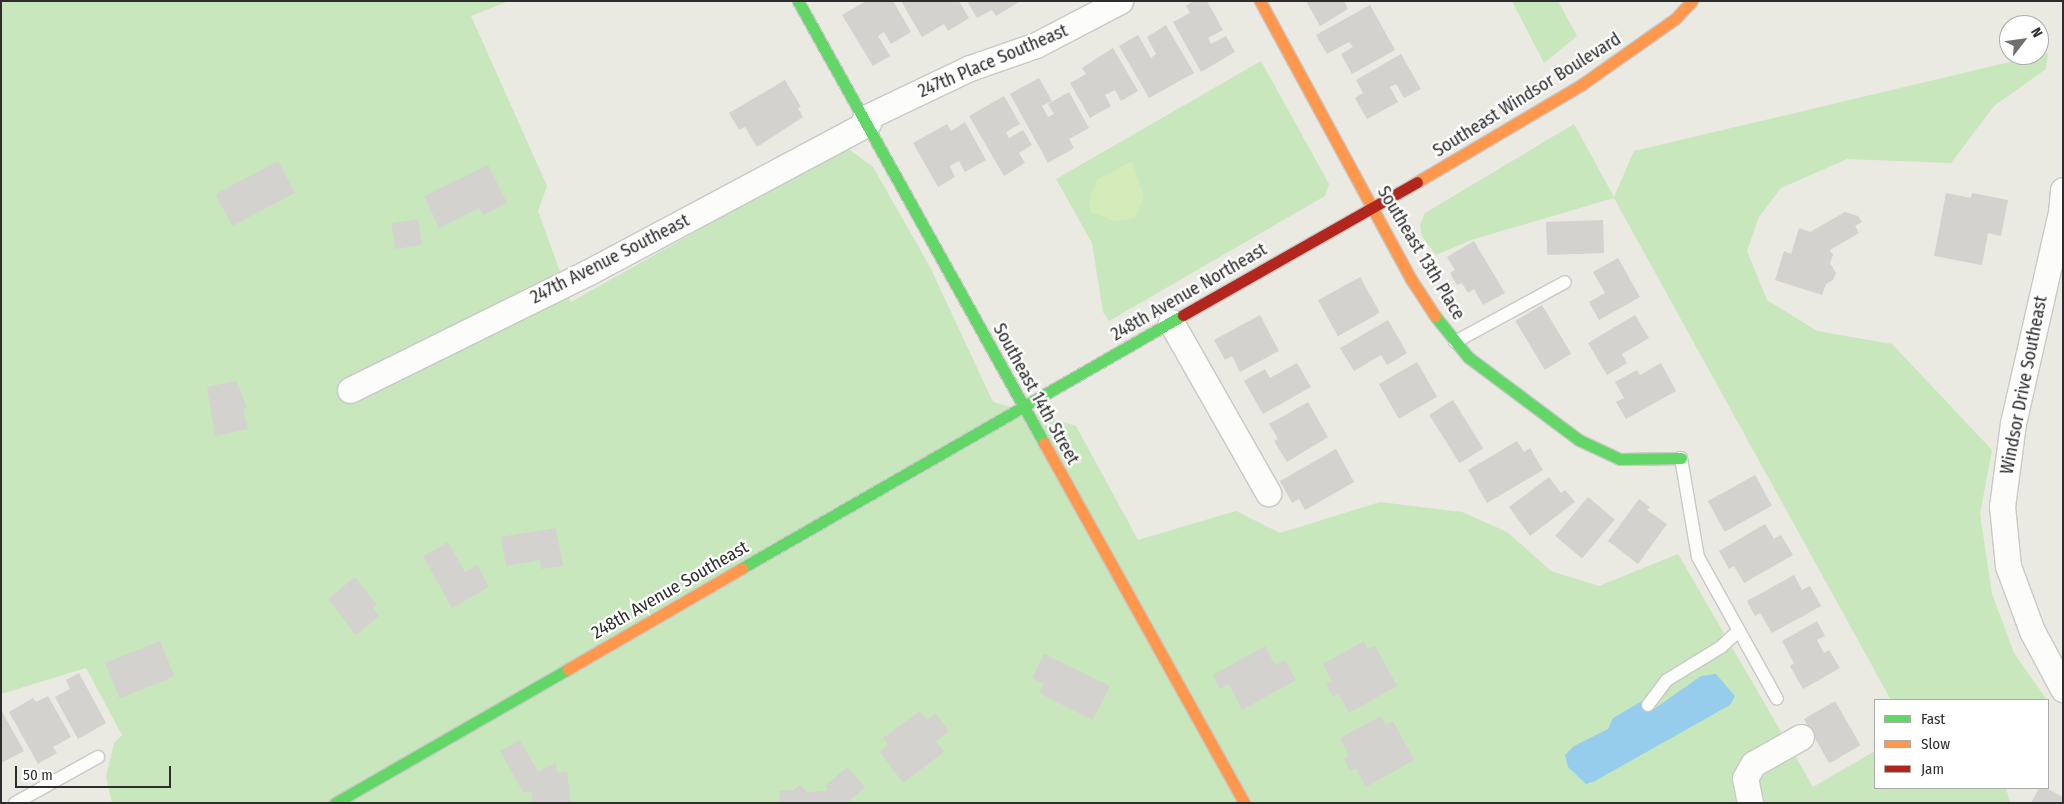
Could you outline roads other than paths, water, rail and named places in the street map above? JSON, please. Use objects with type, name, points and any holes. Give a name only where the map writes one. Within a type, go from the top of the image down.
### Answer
[{"type":"street","name":"Southeast 14th Street","points":[[798,1],[1244,803]]},
{"type":"street","name":"247th Place Southeast","points":[[866,121],[970,68],[1036,45],[1120,1]]},
{"type":"street","name":"Southeast 13th Place","points":[[1260,1],[1411,279],[1455,342],[1496,381],[1579,440],[1620,459],[1681,458]]},
{"type":"street","name":"Southeast Windsor Boulevard","points":[[1372,206],[1424,179],[1581,85],[1675,19],[1692,1]]},
{"type":"street","name":"247th Avenue Southeast","points":[[350,390],[588,273],[866,121]]},
{"type":"street","name":"Windsor Drive Southeast","points":[[2063,190],[2061,212],[2013,423],[2002,506],[2008,566],[2032,631],[2063,689]]},
{"type":"street","name":"248th Avenue Northeast","points":[[1023,408],[1372,206]]},
{"type":"street","points":[[1171,322],[1268,493]]},
{"type":"street","name":"248th Avenue Southeast","points":[[335,803],[1023,408]]},
{"type":"street","points":[[1750,803],[1745,778],[1753,764],[1802,737]]},
{"type":"lane","points":[[1455,342],[1565,282]]},
{"type":"lane","points":[[1681,458],[1698,557],[1777,699]]},
{"type":"lane","points":[[1648,705],[1667,680],[1721,647],[1738,631]]},
{"type":"lane","points":[[16,803],[98,757]]},
{"type":"water","points":[[1716,674],[1735,696],[1730,705],[1595,781],[1586,784],[1568,767],[1565,755],[1574,746],[1608,729],[1613,718],[1642,701],[1654,709],[1701,676]]}]
